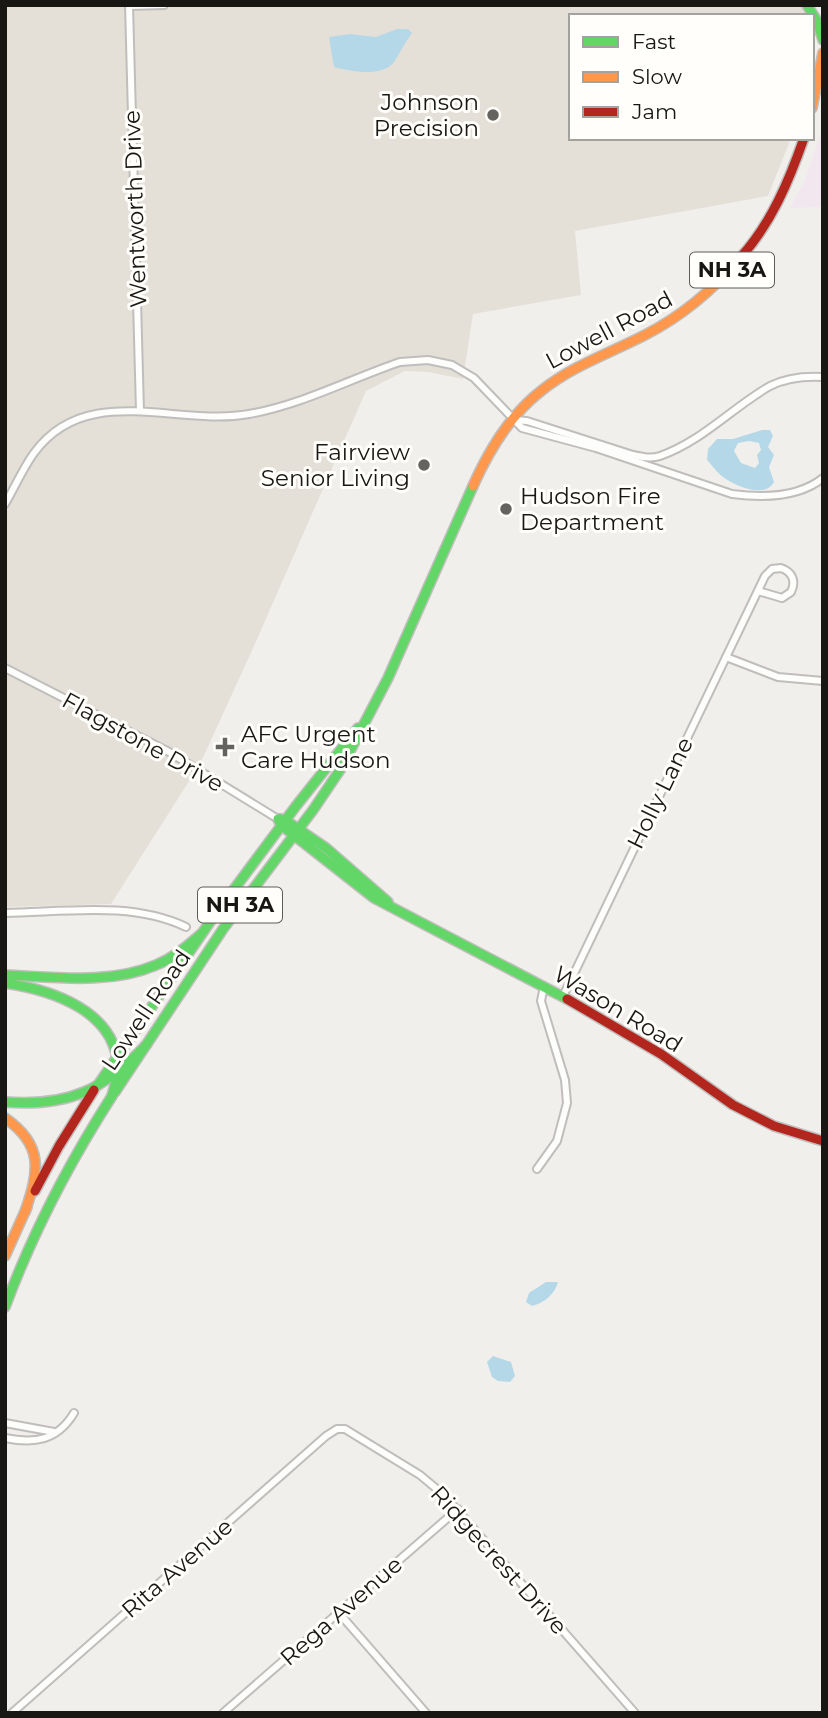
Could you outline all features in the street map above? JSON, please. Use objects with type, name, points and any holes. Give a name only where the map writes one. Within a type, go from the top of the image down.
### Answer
[{"type":"main road","points":[[814,16],[823,40]]},
{"type":"main road","points":[[814,98],[823,53]]},
{"type":"main road","name":"Lowell Road","points":[[5,1307],[32,1239],[82,1142],[224,928],[342,765],[370,716],[492,448],[512,419],[555,379],[655,330],[687,310],[719,284],[769,219],[792,173],[803,140]]},
{"type":"main road","name":"Lowell Road","points":[[5,1256],[60,1146],[116,1057],[282,821],[370,716]]},
{"type":"main road","name":"Wason Road","points":[[282,821],[368,895],[563,996],[635,1037],[743,1110],[774,1126],[823,1141]]},
{"type":"main road","points":[[5,975],[108,978],[129,975],[151,969],[169,960],[201,934]]},
{"type":"main road","points":[[5,983],[49,991],[82,1007],[100,1025],[116,1057],[118,1073],[112,1096]]},
{"type":"main road","points":[[5,1102],[48,1103],[94,1090],[118,1073],[147,1044]]},
{"type":"main road","points":[[5,1118],[26,1134],[36,1155],[36,1174],[25,1212]]},
{"type":"street","points":[[130,6],[164,5]]},
{"type":"street","name":"Wentworth Drive","points":[[130,6],[140,411]]},
{"type":"street","points":[[5,503],[35,452],[57,430],[78,418],[93,413],[140,411],[218,417],[249,414],[295,401],[400,362],[428,360],[445,362],[467,373],[512,419],[532,432],[596,448],[732,494],[755,497],[805,490],[823,478]]},
{"type":"street","points":[[512,419],[527,421],[651,458],[690,441],[771,386],[799,377],[823,377]]},
{"type":"street","points":[[655,469],[660,456]]},
{"type":"street","name":"Holly Lane","points":[[563,996],[758,590],[765,576],[772,569],[786,570],[793,577],[790,592],[782,598],[758,590]]},
{"type":"street","points":[[726,657],[778,677],[823,681]]},
{"type":"street","name":"Flagstone Drive","points":[[5,668],[142,737],[282,821]]},
{"type":"street","points":[[5,913],[134,911],[156,915],[186,927]]},
{"type":"street","points":[[537,1169],[557,1141],[565,1119],[568,1095],[541,1001],[544,986]]},
{"type":"street","points":[[5,1438],[32,1442],[56,1432],[74,1413]]},
{"type":"street","points":[[5,1423],[56,1432]]},
{"type":"street","name":"Rita Avenue","points":[[12,1713],[326,1436],[337,1429],[345,1429]]},
{"type":"street","name":"Ridgecrest Drive","points":[[345,1429],[420,1475],[458,1510],[635,1713]]},
{"type":"street","name":"Rega Avenue","points":[[223,1713],[458,1510]]},
{"type":"street","points":[[339,1613],[426,1713]]},
{"type":"shaded area","points":[[5,5],[804,7],[808,14],[569,14],[569,140],[790,140],[768,196],[575,231],[581,295],[473,314],[463,379],[428,372],[405,371],[366,391],[200,764],[111,904],[5,907]]},
{"type":"shaded area","points":[[823,127],[823,207],[790,208],[805,180]]},
{"type":"water","points":[[397,29],[408,29],[412,33],[389,67],[366,72],[334,67],[329,37],[350,34],[376,37]]},
{"type":"water","points":[[770,430],[773,436],[768,447],[774,455],[769,467],[774,482],[770,487],[757,490],[735,484],[721,475],[707,460],[708,449],[717,439],[733,439]],"holes":[[[738,443],[759,443],[759,463],[755,468],[741,463],[734,451]]]},
{"type":"water","points":[[546,1282],[558,1282],[548,1297],[532,1306],[526,1302],[529,1293]]},
{"type":"water","points":[[493,1356],[511,1362],[515,1376],[510,1382],[498,1381],[492,1377],[487,1362]]},
{"type":"traffic: fast","points":[[807,5],[813,14]]},
{"type":"traffic: fast","points":[[814,16],[823,40]]},
{"type":"traffic: fast","points":[[115,1092],[223,929],[340,770],[388,678],[473,486]]},
{"type":"traffic: fast","points":[[98,1085],[214,916],[358,728]]},
{"type":"traffic: fast","points":[[278,819],[281,825],[374,898],[567,999]]},
{"type":"traffic: fast","points":[[280,819],[326,848],[388,902]]},
{"type":"traffic: fast","points":[[5,975],[62,978],[120,975],[163,962],[201,934]]},
{"type":"traffic: fast","points":[[5,983],[61,998],[94,1018],[107,1032],[115,1049],[118,1072],[112,1096]]},
{"type":"traffic: fast","points":[[5,1102],[48,1102],[84,1092],[116,1073],[147,1044]]},
{"type":"traffic: fast","points":[[5,1307],[27,1252],[53,1199],[112,1096]]},
{"type":"traffic: slow","points":[[814,98],[823,53]]},
{"type":"traffic: slow","points":[[473,486],[501,434],[530,400],[565,374],[645,335],[684,311],[719,281],[740,258]]},
{"type":"traffic: slow","points":[[5,1118],[27,1138],[35,1160],[33,1184],[25,1212]]},
{"type":"traffic: slow","points":[[5,1256],[27,1207]]},
{"type":"traffic: jam","points":[[740,258],[761,231],[778,201],[803,140]]},
{"type":"traffic: jam","points":[[567,999],[661,1054],[733,1105],[774,1126],[823,1141]]},
{"type":"traffic: jam","points":[[35,1191],[94,1090]]},
{"type":"place","name":"Johnson Precision","points":[[493,115]]},
{"type":"place","name":"Fairview Senior Living","points":[[424,465]]},
{"type":"place","name":"Hudson Fire Department","points":[[506,509]]},
{"type":"place","name":"AFC Urgent Care Hudson","points":[[225,747]]}]
